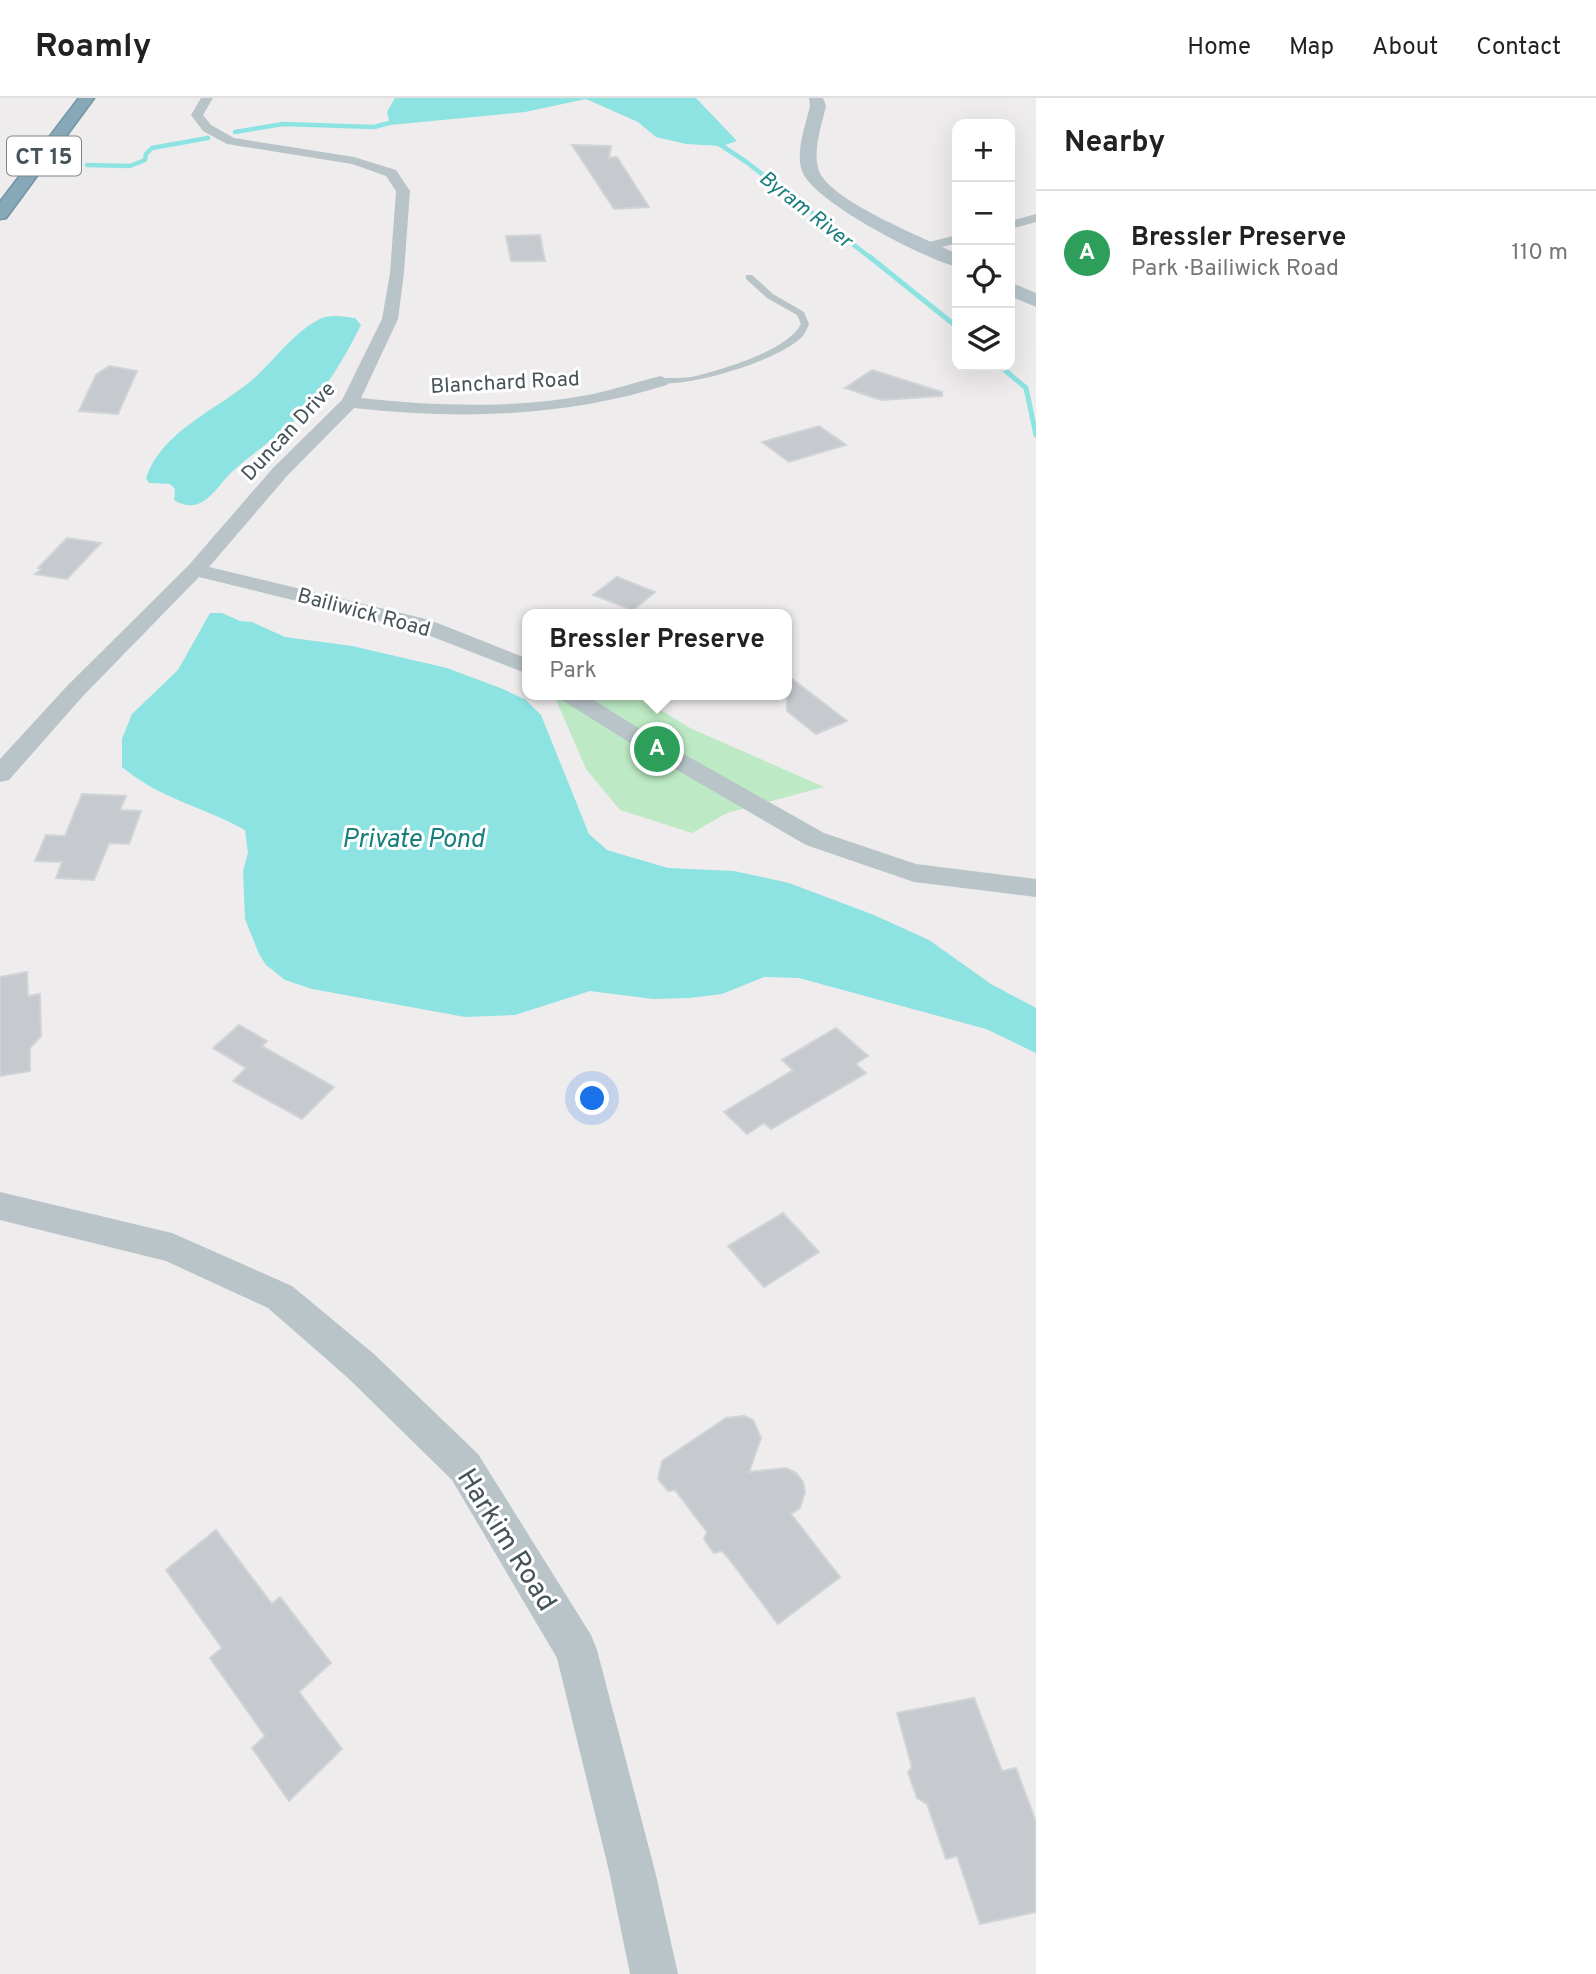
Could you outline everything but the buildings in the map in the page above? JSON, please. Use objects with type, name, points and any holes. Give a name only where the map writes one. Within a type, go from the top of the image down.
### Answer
[{"type":"highway","name":"CT 15","points":[[0,214],[88,98]]},
{"type":"street","name":"Duncan Drive","points":[[0,774],[75,691],[195,570],[280,472],[350,402],[390,319],[397,273],[403,191],[391,173],[354,161],[231,141],[207,128],[197,115],[207,98]]},
{"type":"street","points":[[816,98],[818,106],[808,166],[813,181],[827,195],[850,209],[952,258]]},
{"type":"street","points":[[1015,224],[1036,218]]},
{"type":"street","points":[[930,246],[952,240]]},
{"type":"street","points":[[1015,290],[1036,301]]},
{"type":"street","name":"Blanchard Road","points":[[350,402],[409,410],[524,406],[578,402],[630,392],[661,381]]},
{"type":"street","name":"Bailiwick Road","points":[[195,570],[422,625],[522,665]]},
{"type":"street","points":[[578,700],[635,736],[815,839],[914,873],[1036,888]]},
{"type":"street","name":"Harkim Road","points":[[0,1206],[172,1248],[280,1297],[361,1366],[466,1467],[576,1650],[632,1871],[653,1974]]},
{"type":"lane","points":[[661,381],[695,379],[720,373],[785,346],[799,336],[805,324],[801,314],[770,296],[749,276]]},
{"type":"green space","points":[[556,700],[644,700],[690,728],[824,787],[727,813],[692,833],[620,810],[586,769]]},
{"type":"water","points":[[395,98],[696,98],[737,141],[722,146],[686,144],[656,137],[638,122],[586,99],[525,112],[390,125],[387,112]]},
{"type":"water","points":[[323,318],[355,318],[361,325],[329,381],[296,419],[234,470],[208,498],[201,503],[184,505],[174,500],[175,489],[170,484],[149,483],[146,478],[153,462],[177,435],[251,381],[291,340],[309,326]]},
{"type":"water","name":"Private Pond","points":[[210,613],[222,613],[240,621],[252,622],[285,637],[352,646],[447,668],[503,689],[526,700],[541,715],[589,834],[607,850],[668,868],[734,871],[789,883],[874,915],[929,940],[991,984],[1036,1008],[1036,1053],[986,1029],[799,978],[764,977],[722,994],[689,998],[653,999],[590,991],[515,1015],[465,1017],[312,989],[285,980],[266,965],[245,919],[243,871],[248,853],[245,830],[167,795],[122,767],[122,739],[132,714],[178,670]]},
{"type":"waterway","points":[[235,132],[283,124],[374,127],[401,120]]},
{"type":"waterway","points":[[87,165],[130,166],[145,160],[146,154],[152,148],[208,138]]},
{"type":"waterway","name":"Byram River","points":[[713,140],[745,161],[872,259]]},
{"type":"waterway","name":"Byram River","points":[[870,257],[952,323]]},
{"type":"waterway","name":"Byram River","points":[[1006,371],[1026,388],[1036,435]]},
{"type":"place","name":"Bressler Preserve","points":[[657,749]]}]
